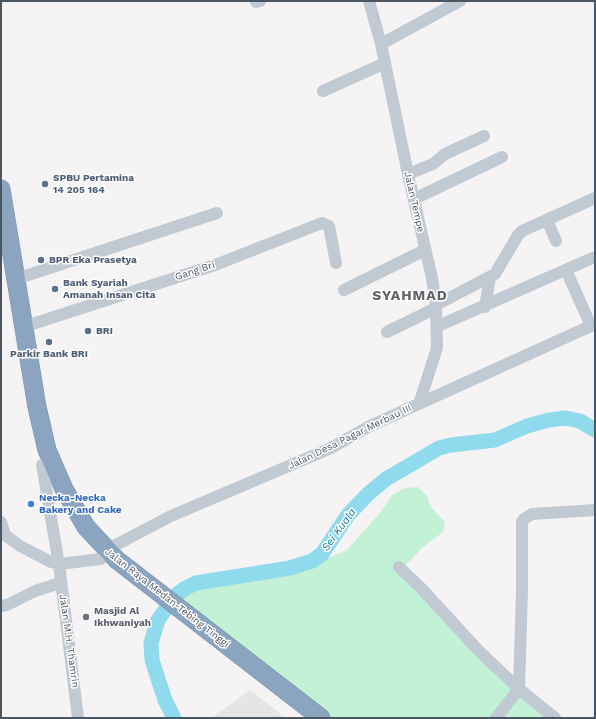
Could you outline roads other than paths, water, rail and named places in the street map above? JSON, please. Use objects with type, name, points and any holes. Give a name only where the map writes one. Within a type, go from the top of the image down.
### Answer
[{"type":"highway","name":"Jalan Raya Medan-Tebing Tinggi","points":[[1,189],[23,327],[47,450],[64,489],[103,555]]},
{"type":"highway","name":"Jalan Raya Medan-Tebing Tinggi","points":[[1,259],[28,409],[42,465],[53,491],[75,529],[133,580],[184,619],[321,718]]},
{"type":"highway","name":"Jalan Raya Medan-Tebing Tinggi","points":[[184,619],[306,718]]},
{"type":"street","name":"Jalan Tempe","points":[[369,1],[381,44],[436,307],[438,326],[437,348],[421,403]]},
{"type":"street","points":[[381,44],[460,1]]},
{"type":"street","points":[[323,91],[385,63]]},
{"type":"street","points":[[408,174],[433,164],[445,154],[484,136]]},
{"type":"street","points":[[414,199],[502,157]]},
{"type":"street","points":[[387,332],[489,278],[497,271],[518,235],[595,198]]},
{"type":"street","points":[[16,279],[217,213]]},
{"type":"street","points":[[547,220],[556,241]]},
{"type":"street","name":"Gang Bri","points":[[23,327],[212,266],[322,223],[329,226],[336,263]]},
{"type":"street","points":[[344,290],[425,250]]},
{"type":"street","points":[[438,326],[595,257]]},
{"type":"street","points":[[566,270],[593,325]]},
{"type":"street","points":[[479,309],[489,278]]},
{"type":"street","name":"Jalan Desa Pagar Merbau III","points":[[103,555],[177,514],[319,453],[421,403],[593,325]]},
{"type":"street","name":"Jalan M.H. Thamrin","points":[[42,465],[59,564],[60,583],[72,657],[78,718]]},
{"type":"street","points":[[496,718],[519,689],[522,590],[522,522],[528,516],[537,514],[595,510]]},
{"type":"street","points":[[1,522],[3,534],[47,561],[59,564],[103,555]]},
{"type":"street","points":[[399,567],[422,589],[477,649],[519,689],[555,718]]},
{"type":"street","points":[[1,606],[7,605],[36,591],[60,583]]},
{"type":"waterway","name":"Sei Kuala","points":[[174,718],[165,700],[152,660],[151,643],[158,620],[175,596],[184,589],[196,583],[290,568],[312,561],[322,554],[348,515],[368,494],[386,479],[439,448],[451,445],[495,440],[527,426],[549,420],[566,418],[580,421],[595,430]]},
{"type":"place","name":"SPBU Pertamina 14 205 164","points":[[45,184]]},
{"type":"place","name":"BPR Eka Prasetya","points":[[41,260]]},
{"type":"place","name":"Bank Syariah Amanah Insan Cita","points":[[55,289]]},
{"type":"place","name":"BRI","points":[[88,331]]},
{"type":"place","name":"Parkir Bank BRI","points":[[49,342]]},
{"type":"place","name":"Necka-Necka Bakery and Cake","points":[[31,504]]},
{"type":"place","name":"Masjid Al Ikhwaniyah","points":[[86,617]]},
{"type":"district","name":"SYAHMAD","points":[[410,296]]}]
